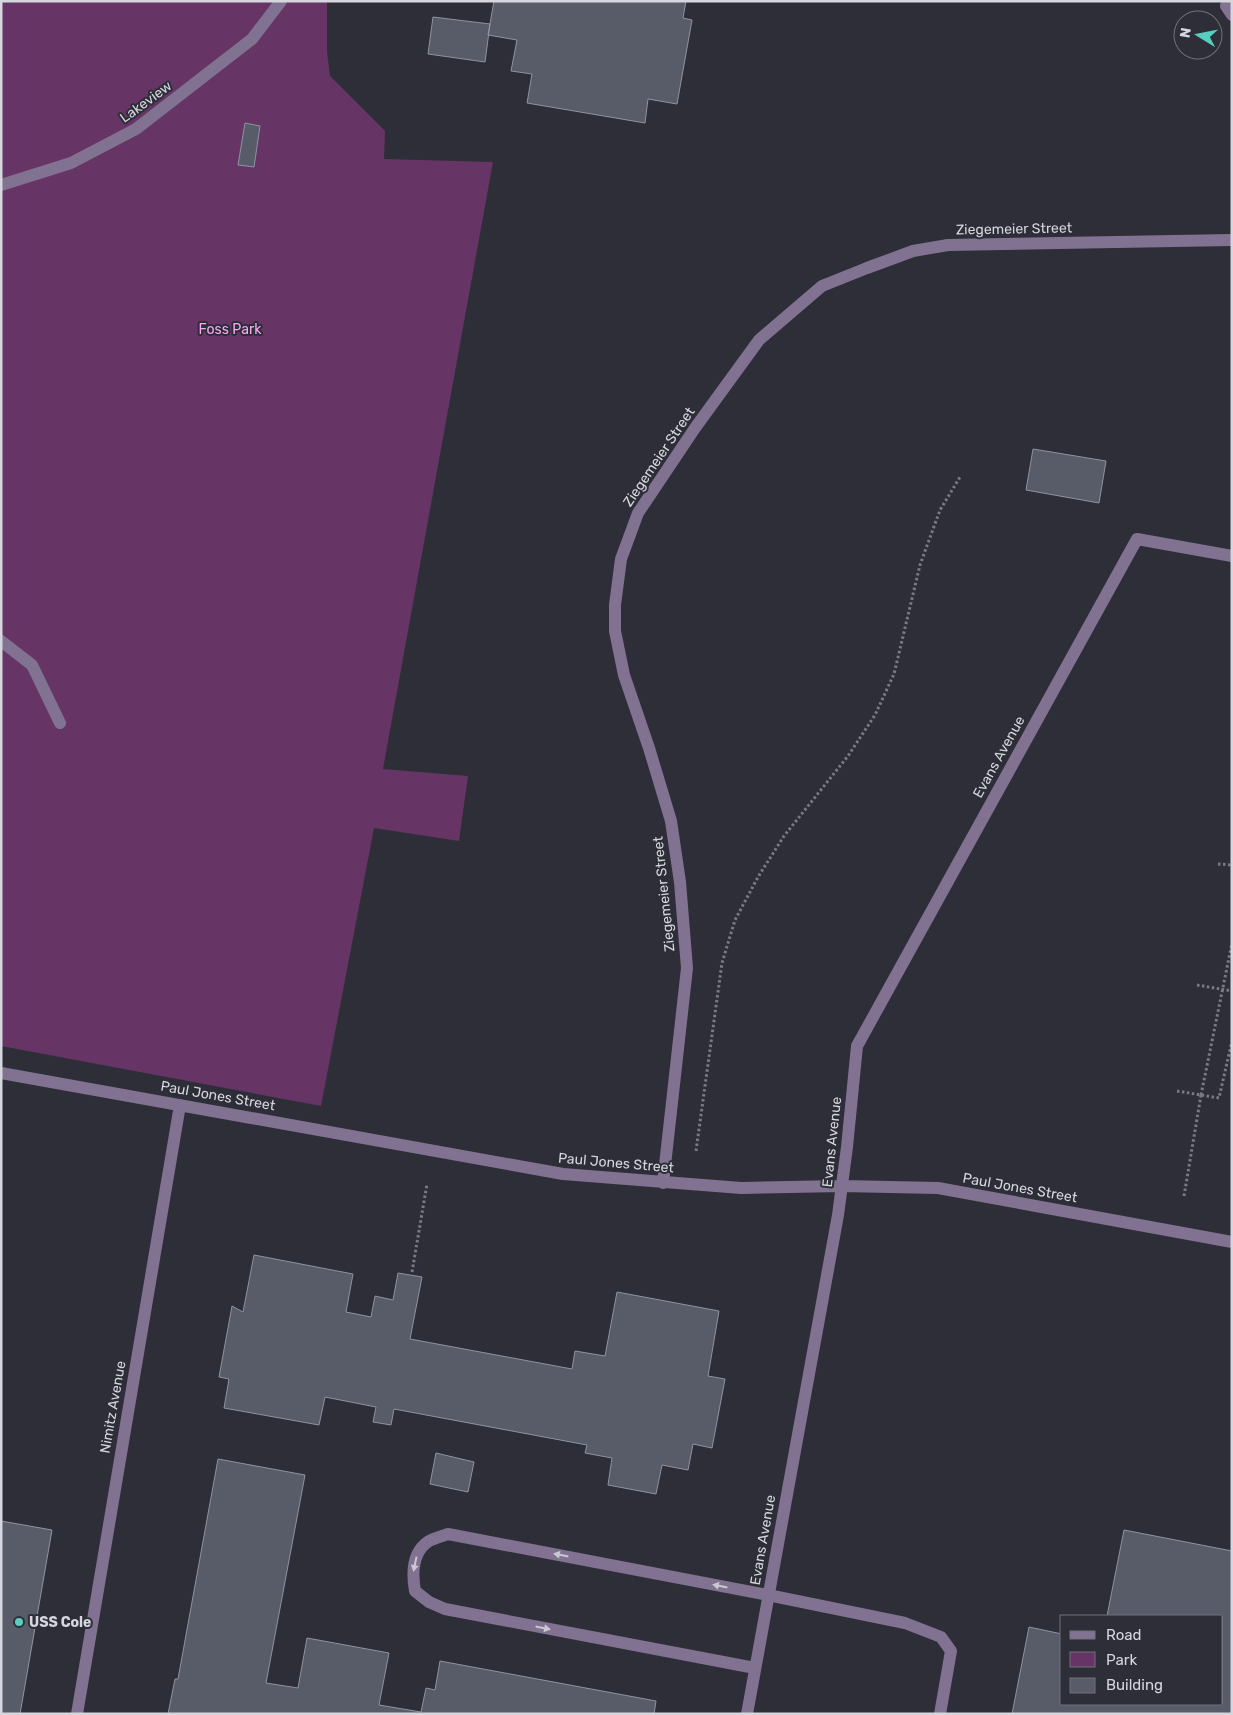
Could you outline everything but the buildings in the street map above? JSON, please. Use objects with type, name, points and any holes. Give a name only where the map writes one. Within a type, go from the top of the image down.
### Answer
[{"type":"street","name":"Lakeview","points":[[1,185],[71,163],[136,129],[252,39],[281,1]]},
{"type":"street","points":[[1227,1],[1226,6],[1232,15]]},
{"type":"street","name":"Ziegemeier Street","points":[[663,1183],[686,968],[680,882],[671,821],[624,675],[615,631],[615,605],[621,559],[638,513],[695,428],[759,340],[822,286],[913,252],[948,245],[1232,240]]},
{"type":"street","name":"Evans Avenue","points":[[747,1714],[842,1186],[857,1046],[1137,539],[1232,556]]},
{"type":"street","points":[[1,641],[32,666],[60,722]]},
{"type":"street","name":"Paul Jones Street","points":[[1,1073],[563,1174],[741,1188],[842,1186],[938,1188],[1232,1242]]},
{"type":"street","name":"Nimitz Avenue","points":[[77,1714],[180,1105]]},
{"type":"street","points":[[755,1668],[445,1610],[429,1602],[415,1591],[413,1576],[416,1556],[428,1542],[448,1534],[905,1623],[940,1637],[951,1651],[940,1714]]},
{"type":"path","points":[[696,1151],[722,963],[735,920],[758,877],[784,836],[848,756],[875,715],[894,674],[920,564],[940,510],[960,478]]},
{"type":"path","points":[[1218,864],[1232,865]]},
{"type":"path","points":[[1184,1196],[1201,1096],[1232,942]]},
{"type":"path","points":[[1197,985],[1232,991]]},
{"type":"path","points":[[1177,1091],[1219,1098],[1232,1041]]},
{"type":"path","points":[[412,1272],[427,1184]]},
{"type":"green space","name":"Foss Park","points":[[1,1],[327,1],[327,52],[330,76],[385,131],[384,159],[493,162],[383,769],[468,776],[459,841],[374,828],[321,1106],[1,1046]]},
{"type":"place","name":"USS Cole","points":[[19,1622]]}]
